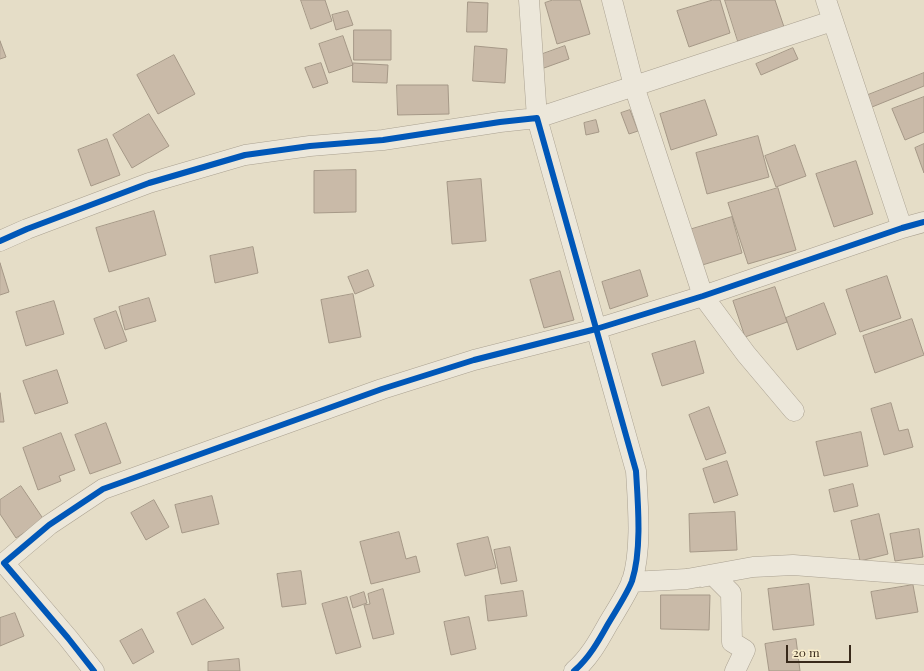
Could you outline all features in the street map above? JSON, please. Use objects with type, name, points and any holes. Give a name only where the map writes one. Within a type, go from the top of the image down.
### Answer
[{"type":"street","points":[[529,0],[537,118],[636,471],[638,510],[637,555],[631,582],[594,650],[574,671]]},
{"type":"street","points":[[612,0],[634,86],[702,296],[746,354],[794,411]]},
{"type":"street","points":[[826,0],[902,228]]},
{"type":"street","points":[[0,241],[27,229],[149,183],[245,155],[310,146],[383,140],[500,122],[537,118],[832,21]]},
{"type":"street","points":[[94,671],[2,560],[49,525],[103,489],[389,387],[474,360],[596,329],[702,296],[902,228],[924,222]]},
{"type":"street","points":[[687,579],[753,567],[793,565],[924,575]]},
{"type":"street","points":[[631,582],[687,579],[714,575],[730,593],[732,642],[745,650],[735,671]]},
{"type":"building","points":[[301,0],[325,0],[332,21],[311,29]]},
{"type":"building","points":[[553,0],[580,0],[590,34],[557,44],[545,3]]},
{"type":"building","points":[[713,0],[720,0],[730,33],[689,47],[677,11]]},
{"type":"building","points":[[725,0],[775,0],[784,27],[738,41]]},
{"type":"building","points":[[468,2],[488,3],[487,32],[467,32]]},
{"type":"building","points":[[348,11],[353,25],[336,30],[332,15]]},
{"type":"building","points":[[354,30],[391,30],[391,60],[354,60]]},
{"type":"building","points":[[343,36],[353,65],[329,73],[319,44]]},
{"type":"building","points":[[0,41],[6,57],[0,59]]},
{"type":"building","points":[[475,46],[507,49],[505,83],[473,81]]},
{"type":"building","points":[[565,46],[569,59],[544,68],[540,55]]},
{"type":"building","points":[[793,48],[798,59],[761,75],[756,64]]},
{"type":"building","points":[[174,55],[195,94],[158,114],[137,75]]},
{"type":"building","points":[[321,63],[328,83],[313,88],[305,68]]},
{"type":"building","points":[[353,63],[388,65],[387,83],[353,82]]},
{"type":"building","points":[[924,73],[924,86],[872,107],[868,95]]},
{"type":"building","points":[[397,85],[448,85],[449,114],[398,115]]},
{"type":"building","points":[[924,97],[924,132],[905,140],[892,109]]},
{"type":"building","points":[[705,100],[717,135],[671,150],[660,114]]},
{"type":"building","points":[[630,110],[638,131],[629,134],[621,113]]},
{"type":"building","points":[[149,114],[169,146],[132,168],[113,135]]},
{"type":"building","points":[[596,120],[599,132],[586,135],[584,123]]},
{"type":"building","points":[[758,136],[769,177],[707,194],[696,153]]},
{"type":"building","points":[[107,139],[120,175],[91,186],[78,150]]},
{"type":"building","points":[[924,144],[924,173],[915,148]]},
{"type":"building","points":[[795,145],[806,176],[776,187],[765,156]]},
{"type":"building","points":[[856,161],[873,214],[834,227],[816,174]]},
{"type":"building","points":[[356,170],[356,212],[314,213],[314,171]]},
{"type":"building","points":[[481,179],[486,241],[452,244],[447,182]]},
{"type":"building","points":[[778,188],[796,250],[748,264],[728,203]]},
{"type":"building","points":[[154,211],[166,255],[109,272],[96,228]]},
{"type":"building","points":[[732,217],[742,253],[699,266],[689,230]]},
{"type":"building","points":[[253,247],[258,273],[215,283],[210,256]]},
{"type":"building","points":[[0,263],[9,292],[0,295]]},
{"type":"building","points":[[368,270],[374,286],[355,294],[348,277]]},
{"type":"building","points":[[640,270],[648,296],[610,309],[602,282]]},
{"type":"building","points":[[560,271],[574,320],[544,328],[530,280]]},
{"type":"building","points":[[887,276],[901,318],[860,332],[846,290]]},
{"type":"building","points":[[775,287],[787,322],[745,337],[733,301]]},
{"type":"building","points":[[353,294],[361,337],[329,343],[321,300]]},
{"type":"building","points":[[149,298],[156,321],[125,330],[119,307]]},
{"type":"building","points":[[54,301],[64,334],[26,346],[16,312]]},
{"type":"building","points":[[824,303],[836,334],[797,350],[786,318]]},
{"type":"building","points":[[116,311],[127,341],[105,349],[94,319]]},
{"type":"building","points":[[912,319],[924,355],[875,373],[863,336]]},
{"type":"building","points":[[695,341],[704,373],[662,386],[652,354]]},
{"type":"building","points":[[57,370],[68,403],[35,414],[23,381]]},
{"type":"building","points":[[0,393],[4,422],[0,422]]},
{"type":"building","points":[[891,403],[899,431],[908,429],[913,447],[884,455],[871,409]]},
{"type":"building","points":[[709,407],[726,453],[706,460],[689,415]]},
{"type":"building","points":[[106,423],[121,463],[90,474],[75,435]]},
{"type":"building","points":[[861,432],[868,466],[824,476],[816,442]]},
{"type":"building","points":[[61,433],[75,470],[59,476],[61,481],[38,490],[23,448]]},
{"type":"building","points":[[727,461],[738,495],[714,503],[703,469]]},
{"type":"building","points":[[853,484],[858,506],[834,512],[829,490]]},
{"type":"building","points":[[21,486],[44,520],[16,538],[0,514],[0,500]]},
{"type":"building","points":[[212,496],[219,524],[182,533],[175,505]]},
{"type":"building","points":[[154,500],[169,527],[146,540],[131,513]]},
{"type":"building","points":[[735,512],[737,550],[690,552],[689,514]]},
{"type":"building","points":[[879,514],[888,554],[860,561],[851,521]]},
{"type":"building","points":[[919,529],[923,557],[895,561],[890,534]]},
{"type":"building","points":[[399,532],[406,559],[416,556],[420,572],[371,584],[360,542]]},
{"type":"building","points":[[488,537],[496,568],[465,576],[457,544]]},
{"type":"building","points":[[510,547],[517,581],[501,584],[494,550]]},
{"type":"building","points":[[301,571],[306,604],[282,607],[277,574]]},
{"type":"building","points":[[809,584],[814,625],[773,630],[768,589]]},
{"type":"building","points":[[913,585],[918,612],[876,619],[871,592]]},
{"type":"building","points":[[383,589],[394,634],[373,639],[364,605],[370,604],[368,594]]},
{"type":"building","points":[[523,591],[527,616],[488,621],[485,596]]},
{"type":"building","points":[[364,592],[367,603],[353,608],[350,597]]},
{"type":"building","points":[[661,595],[710,595],[709,630],[661,629]]},
{"type":"building","points":[[347,597],[361,647],[336,654],[322,604]]},
{"type":"building","points":[[205,599],[224,628],[192,645],[177,613]]},
{"type":"building","points":[[15,613],[24,636],[0,646],[0,618]]},
{"type":"building","points":[[469,617],[476,649],[451,655],[444,622]]},
{"type":"building","points":[[142,629],[154,652],[133,664],[120,641]]},
{"type":"building","points":[[796,639],[800,671],[769,671],[765,644]]},
{"type":"building","points":[[239,659],[240,671],[208,671],[208,662]]},
{"type":"cycle path","points":[[0,241],[27,229],[149,183],[245,155],[310,146],[383,140],[500,122],[537,118],[636,471],[638,541],[632,581],[597,643],[589,655],[574,671]]},
{"type":"cycle path","points":[[94,671],[4,563],[49,525],[103,489],[382,389],[474,360],[596,329],[703,296],[902,228],[924,222]]}]
